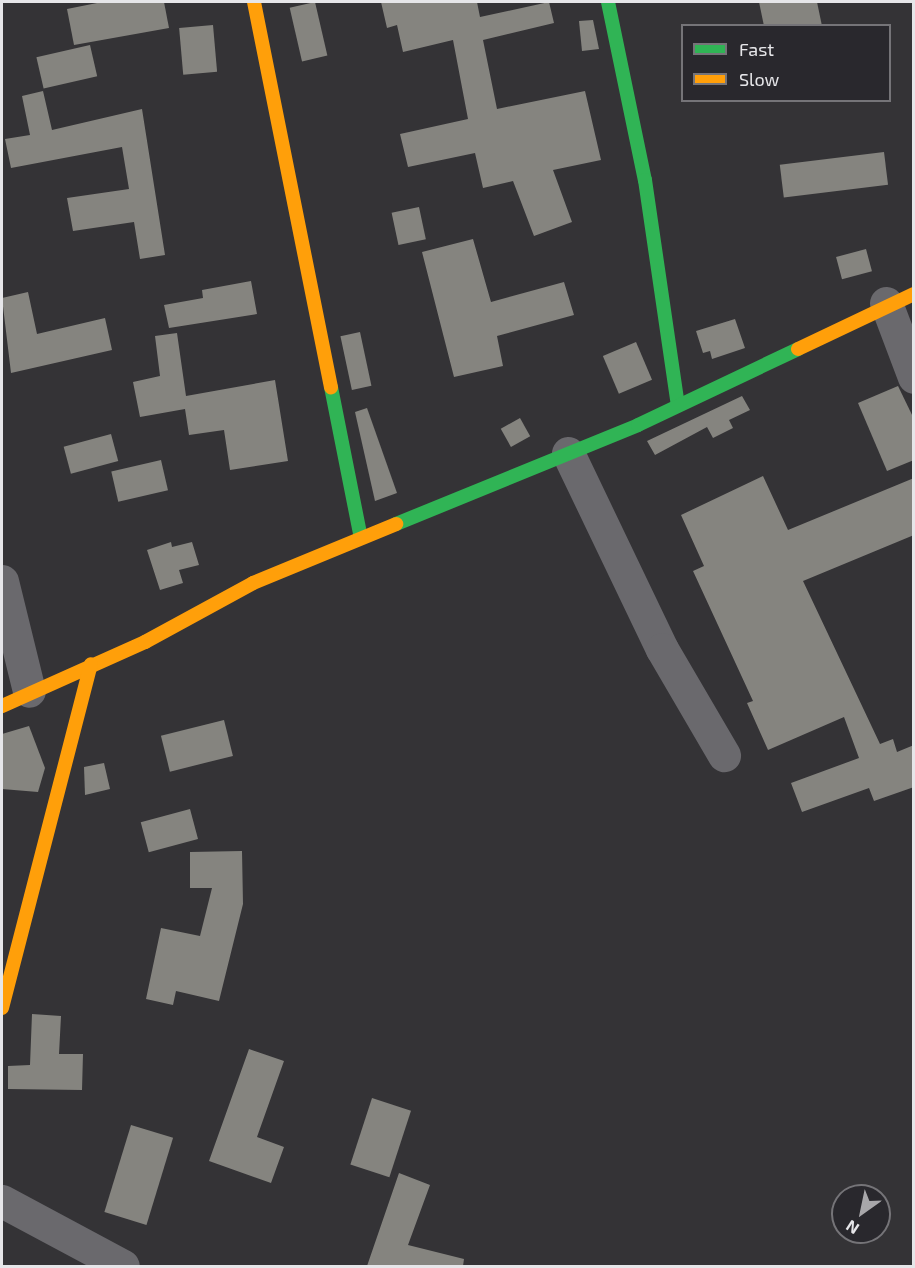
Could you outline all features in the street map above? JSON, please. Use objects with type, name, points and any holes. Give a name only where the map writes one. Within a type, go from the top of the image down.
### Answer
[{"type":"street","points":[[254,2],[360,534]]},
{"type":"street","points":[[608,2],[645,180],[678,406]]},
{"type":"street","points":[[2,581],[15,698],[92,664],[360,534],[568,453],[678,406],[900,298],[914,377]]},
{"type":"street","points":[[568,453],[662,649],[724,755]]},
{"type":"street","points":[[2,1008],[92,664]]},
{"type":"street","points":[[2,1201],[123,1266]]},
{"type":"building","points":[[102,2],[164,2],[169,28],[74,45],[67,9]]},
{"type":"building","points":[[315,2],[327,56],[302,61],[290,8]]},
{"type":"building","points":[[381,2],[477,2],[480,17],[549,2],[554,23],[483,40],[497,109],[585,91],[601,160],[553,170],[572,222],[534,236],[513,181],[483,188],[475,153],[408,167],[400,134],[468,119],[453,40],[403,52],[397,25],[387,28]]},
{"type":"building","points":[[759,2],[817,2],[822,24],[764,24]]},
{"type":"building","points":[[593,20],[599,49],[582,51],[579,21]]},
{"type":"building","points":[[213,25],[217,72],[183,75],[179,28]]},
{"type":"building","points":[[90,45],[97,76],[44,89],[36,57]]},
{"type":"building","points":[[43,91],[52,130],[142,109],[165,255],[140,259],[134,222],[73,231],[67,198],[129,189],[122,147],[11,168],[5,139],[30,135],[22,96]]},
{"type":"building","points":[[884,152],[888,185],[784,198],[780,165]]},
{"type":"building","points":[[419,207],[426,239],[398,245],[392,213]]},
{"type":"building","points":[[473,239],[491,302],[564,282],[574,315],[497,336],[503,366],[454,377],[422,252]]},
{"type":"building","points":[[866,249],[872,271],[842,279],[836,257]]},
{"type":"building","points":[[251,281],[257,314],[169,328],[164,305],[203,298],[202,290]]},
{"type":"building","points":[[28,292],[37,334],[105,318],[112,350],[11,373],[2,298]]},
{"type":"building","points":[[735,319],[745,348],[712,359],[710,351],[703,353],[696,331]]},
{"type":"building","points":[[360,332],[371,386],[352,390],[340,336]]},
{"type":"building","points":[[177,333],[186,396],[275,380],[288,461],[230,470],[224,430],[189,435],[185,409],[140,417],[133,382],[160,376],[155,336]]},
{"type":"building","points":[[636,342],[652,380],[619,394],[603,356]]},
{"type":"building","points":[[898,386],[914,419],[914,460],[887,471],[858,403]]},
{"type":"building","points":[[742,396],[750,410],[729,420],[733,428],[713,438],[707,427],[655,455],[647,441]]},
{"type":"building","points":[[367,408],[397,493],[375,501],[355,412]]},
{"type":"building","points":[[520,418],[530,436],[511,447],[501,429]]},
{"type":"building","points":[[111,434],[118,461],[71,474],[64,447]]},
{"type":"building","points":[[161,460],[168,490],[118,502],[111,471]]},
{"type":"building","points":[[763,476],[788,530],[914,478],[914,535],[803,581],[880,744],[893,739],[897,752],[914,745],[914,787],[874,801],[869,788],[802,812],[791,783],[859,758],[844,717],[768,750],[747,703],[753,701],[693,571],[704,566],[681,515]]},
{"type":"building","points":[[171,542],[172,547],[192,542],[199,565],[179,570],[183,583],[160,590],[147,550]]},
{"type":"building","points":[[224,720],[233,756],[170,772],[161,736]]},
{"type":"building","points":[[29,726],[45,768],[38,792],[2,789],[2,734]]},
{"type":"building","points":[[104,763],[110,789],[85,795],[84,767]]},
{"type":"building","points":[[190,809],[198,839],[149,852],[141,822]]},
{"type":"building","points":[[242,851],[243,904],[219,1001],[176,991],[173,1005],[146,999],[161,928],[200,936],[212,888],[190,888],[190,852]]},
{"type":"building","points":[[32,1014],[61,1016],[59,1054],[83,1054],[82,1090],[8,1089],[8,1066],[30,1065]]},
{"type":"building","points":[[249,1049],[284,1061],[257,1137],[284,1147],[271,1183],[209,1161]]},
{"type":"building","points":[[372,1098],[411,1111],[389,1177],[350,1165]]},
{"type":"building","points":[[131,1125],[173,1138],[146,1225],[104,1212]]},
{"type":"building","points":[[399,1173],[430,1185],[408,1245],[464,1259],[463,1266],[367,1266]]},
{"type":"traffic: fast","points":[[608,2],[645,180],[678,406]]},
{"type":"traffic: fast","points":[[396,524],[638,425],[798,349]]},
{"type":"traffic: fast","points":[[331,387],[360,534]]},
{"type":"traffic: slow","points":[[254,2],[331,387]]},
{"type":"traffic: slow","points":[[798,349],[914,294]]},
{"type":"traffic: slow","points":[[2,706],[145,642],[253,583],[396,524]]},
{"type":"traffic: slow","points":[[2,1008],[91,664]]}]
